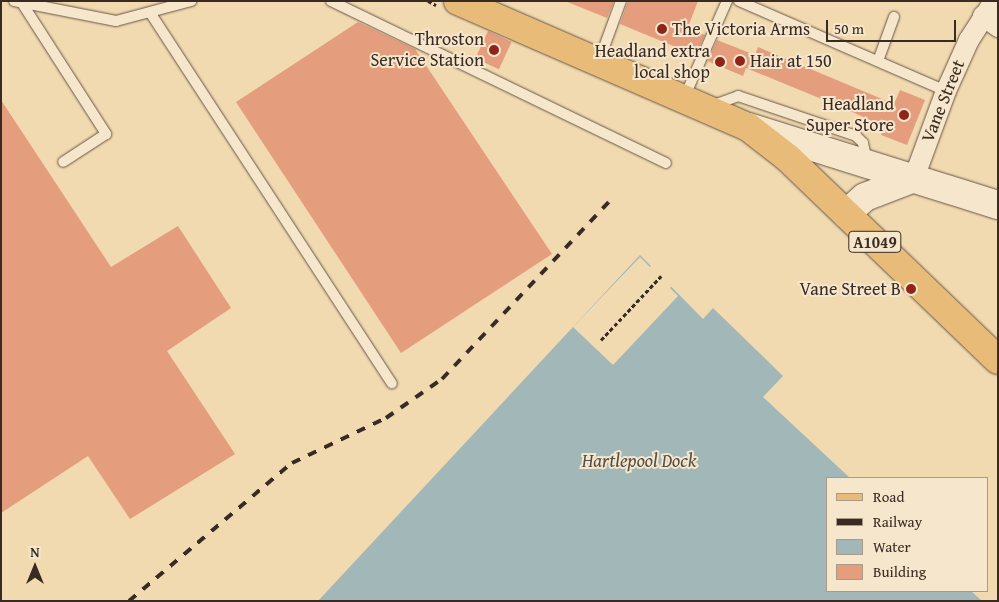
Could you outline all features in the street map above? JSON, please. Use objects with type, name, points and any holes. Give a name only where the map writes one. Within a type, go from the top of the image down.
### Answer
[{"type":"main road","name":"A1049","points":[[452,5],[599,62],[748,127],[788,158],[998,360]]},
{"type":"street","name":"Vane Street","points":[[914,178],[946,91],[991,15]]},
{"type":"street","points":[[748,127],[998,205]]},
{"type":"street","points":[[846,214],[865,196],[914,178]]},
{"type":"lane","points":[[18,2],[116,21],[151,14],[191,1]]},
{"type":"lane","points":[[331,1],[666,163]]},
{"type":"lane","points":[[599,62],[622,1]]},
{"type":"lane","points":[[726,1],[694,104],[738,96],[856,136],[863,143],[868,164]]},
{"type":"lane","points":[[739,1],[946,91]]},
{"type":"lane","points":[[18,2],[106,134],[63,162]]},
{"type":"lane","points":[[151,14],[392,382]]},
{"type":"lane","points":[[878,61],[894,17]]},
{"type":"path","points":[[428,1],[452,5]]},
{"type":"path","points":[[601,340],[661,276]]},
{"type":"water","name":"Hartlepool Dock","points":[[640,255],[703,319],[713,308],[783,376],[763,397],[849,477],[826,477],[826,592],[972,592],[982,601],[318,601]]},
{"type":"pier","points":[[640,257],[650,267],[652,264],[673,285],[670,288],[678,296],[613,365],[573,327]]},
{"type":"building","points":[[565,1],[614,1],[607,18]]},
{"type":"building","name":"The Victoria Arms","points":[[628,1],[698,1],[688,27],[705,35],[695,55],[620,24]]},
{"type":"building","points":[[358,22],[415,49],[552,254],[401,353],[236,102]]},
{"type":"building","name":"Throston Service Station","points":[[488,31],[512,42],[499,69],[475,58]]},
{"type":"building","points":[[717,40],[755,55],[758,47],[894,104],[900,90],[925,100],[907,145],[881,135],[885,127],[846,109],[746,68],[743,76],[708,61]]},
{"type":"building","points":[[1,100],[111,267],[178,226],[231,308],[167,351],[235,454],[130,519],[88,456],[1,513]]},
{"type":"railway","points":[[129,601],[292,463],[386,418],[442,379],[610,201]]},
{"type":"place","name":"The Victoria Arms","points":[[662,29]]},
{"type":"place","name":"Throston Service Station","points":[[494,50]]},
{"type":"place","name":"Hair at 150","points":[[740,61]]},
{"type":"place","name":"Headland extra local shop","points":[[720,62]]},
{"type":"place","name":"Headland Super Store","points":[[904,115]]},
{"type":"place","name":"Vane Street B","points":[[911,289]]}]
